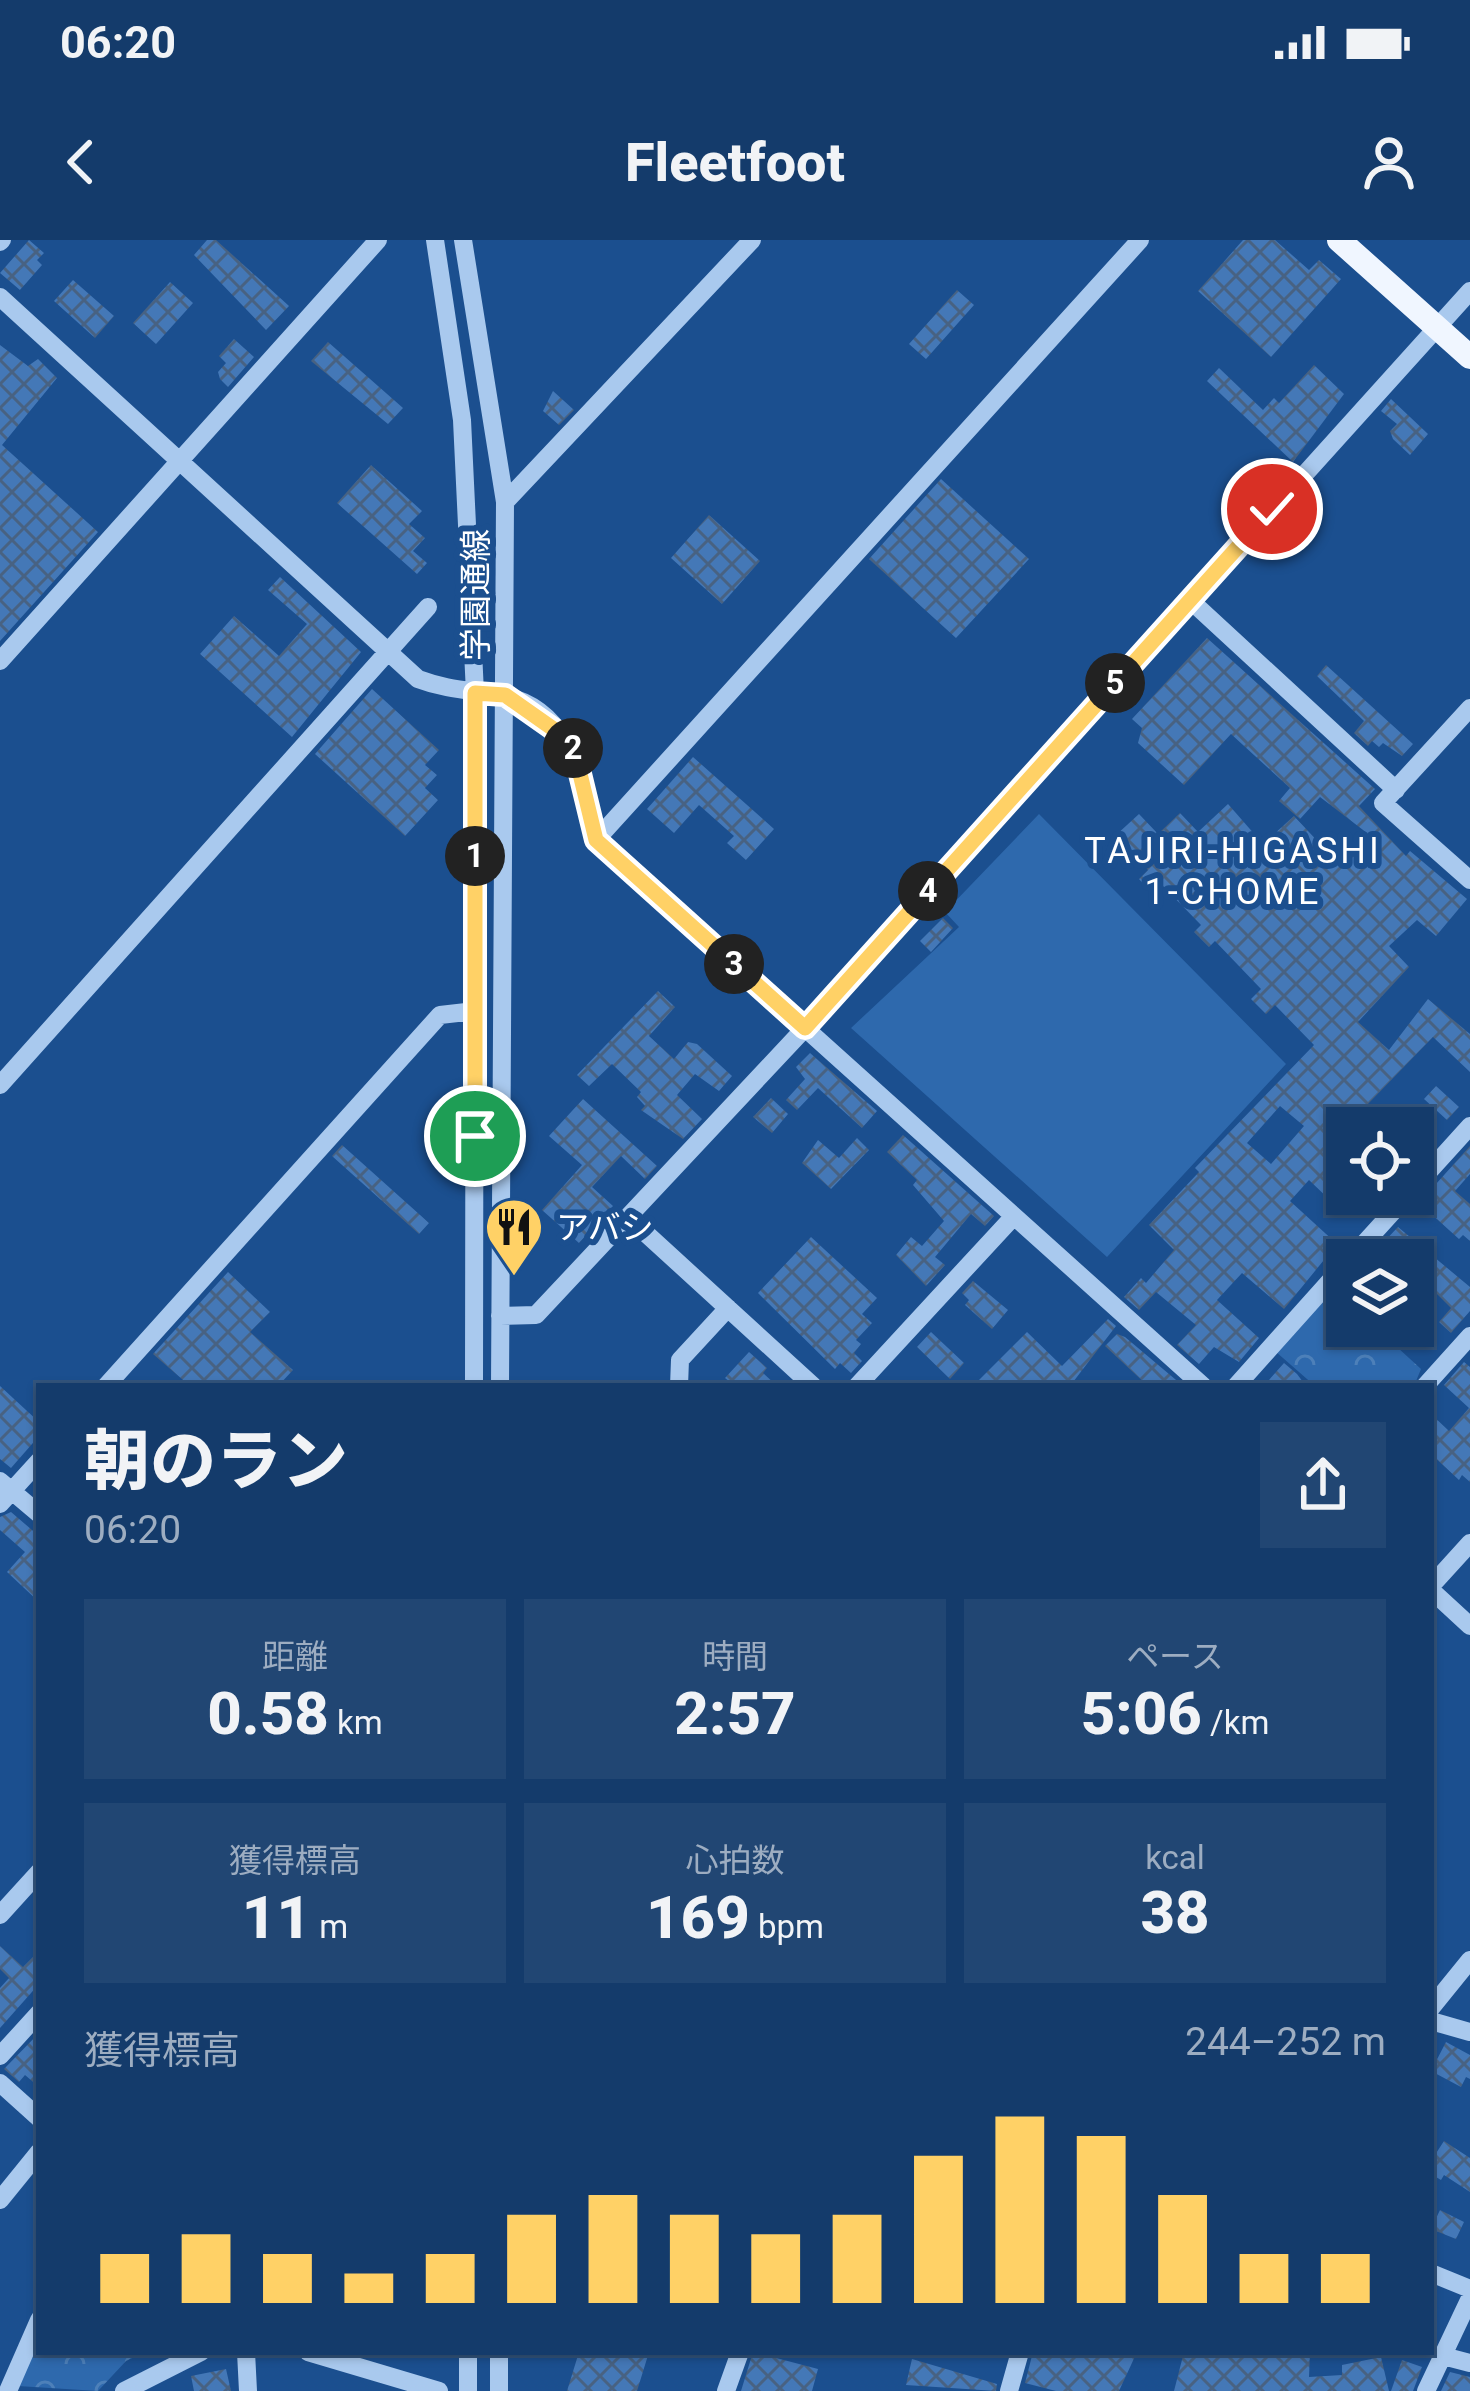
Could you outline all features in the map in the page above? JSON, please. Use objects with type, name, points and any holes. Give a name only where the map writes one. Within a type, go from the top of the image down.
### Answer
[{"type":"main road","points":[[1340,240],[1470,357]]},
{"type":"street","points":[[0,661],[378,240]]},
{"type":"street","name":"学園通線","points":[[435,240],[462,420],[475,693],[474,1383]]},
{"type":"street","name":"学園通線","points":[[463,240],[505,502],[500,1383]]},
{"type":"street","points":[[505,502],[752,240]]},
{"type":"street","points":[[596,840],[1140,240]]},
{"type":"street","points":[[500,1316],[536,1315],[805,1028],[1470,291]]},
{"type":"street","points":[[0,297],[418,680],[505,695],[539,715],[574,749],[596,840],[1200,1383]]},
{"type":"street","points":[[1190,600],[1396,790]]},
{"type":"street","points":[[0,1085],[428,607]]},
{"type":"street","points":[[1470,708],[1383,803],[1470,880]]},
{"type":"street","points":[[109,1383],[440,1016],[475,1011]]},
{"type":"street","points":[[1434,1166],[1470,1126]]},
{"type":"street","points":[[1368,1239],[1390,1215]]},
{"type":"street","points":[[860,1383],[1014,1216]]},
{"type":"street","points":[[628,1217],[810,1383]]},
{"type":"street","points":[[1239,1383],[1326,1286]]},
{"type":"street","points":[[680,1383],[680,1360],[728,1308]]},
{"type":"street","points":[[1428,1383],[1470,1336]]},
{"type":"street","points":[[36,1464],[4,1492],[36,1512]]},
{"type":"street","points":[[1434,1585],[1470,1543]]},
{"type":"street","points":[[1434,1591],[1470,1626]]},
{"type":"street","points":[[0,1915],[36,1875]]},
{"type":"street","points":[[1434,2004],[1470,1960]]},
{"type":"street","points":[[0,2056],[36,2016]]},
{"type":"street","points":[[1434,2022],[1470,2032]]},
{"type":"street","points":[[0,2083],[36,2115]]},
{"type":"street","points":[[0,2200],[36,2156]]},
{"type":"street","points":[[1426,2391],[1470,2293],[1434,2275]]},
{"type":"street","points":[[8,2391],[36,2327]]},
{"type":"street","points":[[124,2391],[195,2355]]},
{"type":"street","points":[[246,2355],[248,2391]]},
{"type":"street","points":[[318,2355],[439,2391]]},
{"type":"street","points":[[468,2355],[468,2391]]},
{"type":"street","points":[[499,2355],[499,2391]]},
{"type":"street","points":[[726,2391],[739,2355]]},
{"type":"street","points":[[1009,2391],[1019,2355]]},
{"type":"street","points":[[1443,2356],[1470,2363]]},
{"type":"green space","points":[[1039,814],[1286,1064],[1107,1257],[851,1028],[959,927],[945,912]]},
{"type":"green space","points":[[1326,1296],[1326,1347],[1397,1347],[1421,1369],[1415,1383],[1312,1383],[1275,1351]]},
{"type":"green space","points":[[36,2343],[36,2355],[139,2355],[126,2361],[98,2391],[18,2386]]},
{"type":"building","points":[[29,240],[44,253],[37,260],[42,265],[20,290],[0,273]]},
{"type":"building","points":[[207,240],[216,240],[289,306],[266,330],[194,255]]},
{"type":"building","points":[[1243,240],[1275,240],[1309,270],[1319,260],[1341,279],[1271,357],[1198,291]]},
{"type":"building","points":[[73,280],[114,316],[95,338],[54,301]]},
{"type":"building","points":[[170,282],[193,303],[156,344],[133,323]]},
{"type":"building","points":[[957,290],[974,305],[926,359],[909,344]]},
{"type":"building","points":[[234,339],[254,357],[228,387],[220,379],[218,372],[226,363],[219,356]]},
{"type":"building","points":[[328,342],[403,408],[388,424],[311,361]]},
{"type":"building","points":[[0,345],[28,366],[38,359],[57,378],[2,445],[98,532],[0,641]]},
{"type":"building","points":[[1314,365],[1344,394],[1293,462],[1207,381],[1219,368],[1263,410],[1274,398],[1279,403]]},
{"type":"building","points":[[553,391],[574,410],[559,425],[543,411]]},
{"type":"building","points":[[1391,399],[1428,434],[1410,455],[1393,439],[1390,431],[1397,424],[1381,411]]},
{"type":"building","points":[[371,465],[422,511],[409,524],[425,538],[413,551],[427,563],[417,574],[337,503]]},
{"type":"building","points":[[941,479],[1029,559],[956,638],[869,559]]},
{"type":"building","points":[[709,515],[760,561],[722,604],[671,558]]},
{"type":"building","points":[[280,577],[361,652],[292,737],[200,654],[234,616],[279,656],[307,624],[268,590]]},
{"type":"building","points":[[1207,638],[1375,789],[1359,806],[1406,856],[1410,851],[1467,899],[1436,936],[1417,920],[1389,946],[1409,967],[1358,1022],[1389,1050],[1428,999],[1470,1034],[1470,1072],[1433,1037],[1367,1107],[1326,1107],[1326,1196],[1309,1180],[1290,1201],[1332,1239],[1326,1239],[1326,1257],[1284,1309],[1242,1273],[1217,1300],[1259,1338],[1239,1362],[1214,1347],[1199,1364],[1177,1345],[1196,1325],[1156,1292],[1139,1310],[1124,1297],[1141,1278],[1146,1283],[1174,1250],[1149,1225],[1199,1172],[1195,1168],[1314,1045],[1275,1005],[1266,1014],[1251,999],[1261,989],[1215,941],[1209,947],[1194,932],[1201,925],[1163,886],[1153,895],[1139,879],[1148,870],[1115,836],[1139,814],[1158,834],[1180,813],[1198,832],[1228,804],[1263,844],[1294,816],[1337,862],[1367,833],[1320,797],[1300,819],[1279,801],[1290,788],[1231,734],[1184,785],[1138,743],[1142,728],[1132,719]],"holes":[[[1280,1106],[1304,1126],[1271,1164],[1247,1143]]]},
{"type":"building","points":[[1326,665],[1413,744],[1402,756],[1383,743],[1379,747],[1372,741],[1368,746],[1354,733],[1364,721],[1317,676]]},
{"type":"building","points":[[372,689],[439,750],[425,765],[437,775],[425,788],[438,800],[405,836],[315,754]]},
{"type":"building","points":[[693,757],[774,829],[746,860],[727,843],[734,836],[699,805],[674,833],[647,809]]},
{"type":"building","points":[[943,918],[953,928],[931,952],[920,941]]},
{"type":"building","points":[[658,991],[675,1007],[649,1036],[674,1059],[688,1042],[697,1044],[732,1076],[719,1091],[695,1074],[677,1095],[702,1119],[683,1139],[641,1110],[645,1106],[637,1097],[641,1092],[612,1064],[589,1086],[577,1075]]},
{"type":"building","points":[[810,1053],[877,1111],[862,1128],[818,1088],[797,1110],[786,1100],[805,1079],[796,1067]]},
{"type":"building","points":[[1436,1086],[1459,1107],[1447,1120],[1424,1099]]},
{"type":"building","points":[[771,1098],[788,1114],[772,1133],[753,1117]]},
{"type":"building","points":[[583,1099],[657,1166],[645,1179],[621,1156],[592,1187],[613,1206],[579,1243],[542,1210],[582,1165],[549,1136]]},
{"type":"building","points":[[903,1135],[994,1216],[985,1226],[971,1214],[935,1257],[945,1265],[926,1286],[896,1255],[911,1237],[922,1246],[944,1221],[913,1185],[917,1180],[887,1152]]},
{"type":"building","points":[[857,1138],[869,1150],[831,1189],[802,1163],[818,1140],[839,1158]]},
{"type":"building","points":[[342,1145],[429,1223],[419,1234],[332,1156]]},
{"type":"building","points":[[1470,1146],[1470,1174],[1455,1191],[1470,1204],[1470,1241],[1463,1235],[1459,1239],[1432,1215],[1434,1186]]},
{"type":"building","points":[[1398,1227],[1412,1239],[1387,1239]]},
{"type":"building","points":[[811,1237],[877,1298],[862,1314],[872,1323],[856,1340],[861,1344],[854,1353],[862,1361],[851,1373],[840,1363],[835,1369],[758,1293]]},
{"type":"building","points":[[1434,1257],[1470,1287],[1470,1311],[1451,1333],[1439,1322],[1451,1308],[1434,1291]]},
{"type":"building","points":[[228,1272],[270,1312],[250,1332],[293,1370],[281,1383],[187,1383],[153,1354]]},
{"type":"building","points":[[973,1281],[1008,1310],[992,1329],[965,1305],[969,1300],[962,1293]]},
{"type":"building","points":[[1108,1319],[1116,1326],[1072,1383],[976,1383],[1027,1332],[1062,1366]]},
{"type":"building","points":[[931,1332],[964,1363],[950,1379],[917,1347]]},
{"type":"building","points":[[1117,1334],[1125,1337],[1180,1383],[1145,1383],[1105,1346]]},
{"type":"building","points":[[749,1352],[767,1368],[763,1373],[774,1383],[731,1383],[725,1378]]},
{"type":"building","points":[[1464,1362],[1470,1367],[1470,1482],[1462,1475],[1459,1480],[1434,1457],[1434,1417],[1449,1431],[1469,1408],[1444,1385]]},
{"type":"building","points":[[1284,1363],[1304,1383],[1273,1383],[1269,1380]]},
{"type":"building","points":[[0,1386],[36,1419],[36,1439],[11,1468],[0,1459]]},
{"type":"building","points":[[11,1512],[36,1533],[36,1599],[7,1572],[25,1552],[0,1530],[0,1517]]},
{"type":"building","points":[[0,1946],[23,1967],[36,1954],[36,1987],[0,2028],[0,1988],[9,1978],[0,1969]]},
{"type":"building","points":[[36,2036],[36,2084],[25,2075],[19,2082],[4,2069]]},
{"type":"building","points":[[1446,2042],[1470,2055],[1470,2079],[1466,2077],[1461,2087],[1434,2073]]},
{"type":"building","points":[[1444,2141],[1470,2158],[1470,2192],[1444,2175],[1441,2180],[1434,2176],[1434,2156]]},
{"type":"building","points":[[1440,2210],[1464,2222],[1456,2239],[1434,2230]]},
{"type":"building","points":[[578,2355],[648,2355],[637,2391],[567,2391]]},
{"type":"building","points":[[752,2355],[818,2369],[812,2391],[741,2391]]},
{"type":"building","points":[[1032,2355],[1136,2355],[1119,2391],[1056,2391],[1025,2383]]},
{"type":"building","points":[[1183,2355],[1310,2355],[1309,2377],[1342,2375],[1342,2365],[1381,2357],[1389,2391],[1174,2391]]},
{"type":"building","points":[[912,2359],[997,2384],[996,2391],[906,2385]]},
{"type":"building","points":[[1402,2360],[1422,2367],[1413,2391],[1391,2391]]},
{"type":"building","points":[[226,2369],[231,2391],[194,2391],[191,2376]]},
{"type":"building","points":[[1450,2372],[1470,2377],[1470,2391],[1441,2391]]},
{"type":"place","name":"アバシ","points":[[514,1278]]},
{"type":"district","name":"TAJIRI-HIGASHI 1-CHOME","points":[[1233,872]]},
{"type":"route","points":[[475,1136],[475,693],[505,695],[559,733],[574,749],[596,840],[805,1028],[1272,509]]}]
